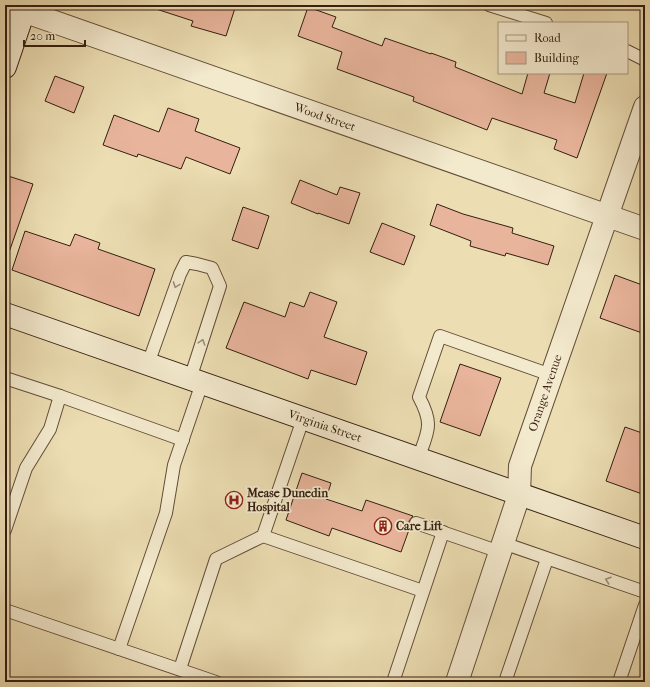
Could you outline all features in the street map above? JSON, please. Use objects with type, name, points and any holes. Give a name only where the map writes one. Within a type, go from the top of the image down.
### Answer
[{"type":"street","points":[[5,67],[19,7]]},
{"type":"street","name":"Wood Street","points":[[19,7],[645,229]]},
{"type":"street","name":"Orange Avenue","points":[[457,682],[519,495],[520,466],[645,107]]},
{"type":"street","name":"Virginia Street","points":[[5,314],[645,538]]},
{"type":"lane","points":[[489,5],[543,22]]},
{"type":"lane","points":[[628,52],[645,60]]},
{"type":"lane","points":[[119,649],[166,513],[174,465],[183,440],[220,286],[212,268],[186,262],[180,274],[148,364]]},
{"type":"lane","points":[[418,459],[429,428],[427,412],[419,397],[440,336],[551,375]]},
{"type":"lane","points":[[5,378],[183,440]]},
{"type":"lane","points":[[5,530],[26,468],[50,429],[60,396]]},
{"type":"lane","points":[[180,670],[216,560],[263,536],[304,419]]},
{"type":"lane","points":[[416,523],[501,548],[547,559],[645,592]]},
{"type":"lane","points":[[393,682],[443,532]]},
{"type":"lane","points":[[263,536],[423,591]]},
{"type":"lane","points":[[505,682],[547,559]]},
{"type":"lane","points":[[619,682],[645,605]]},
{"type":"lane","points":[[5,610],[216,682]]},
{"type":"building","points":[[154,5],[236,5],[226,36],[191,26],[193,21],[153,8]]},
{"type":"building","points":[[308,7],[336,17],[332,27],[382,46],[385,38],[431,53],[456,62],[455,67],[522,94],[528,74],[550,74],[544,93],[575,103],[584,74],[607,74],[577,158],[554,149],[557,140],[492,118],[487,130],[413,101],[414,97],[337,69],[342,52],[298,36]]},
{"type":"building","points":[[55,76],[84,87],[74,113],[45,101]]},
{"type":"building","points":[[168,108],[199,119],[195,131],[240,148],[230,174],[186,157],[181,169],[138,154],[137,157],[103,145],[114,115],[159,132]]},
{"type":"building","points":[[5,175],[33,184],[7,258],[5,258]]},
{"type":"building","points":[[300,180],[337,195],[340,187],[360,193],[349,224],[291,203]]},
{"type":"building","points":[[437,204],[463,214],[513,228],[512,233],[554,246],[548,265],[506,253],[505,256],[470,246],[471,241],[430,225]]},
{"type":"building","points":[[243,207],[269,216],[258,249],[232,240]]},
{"type":"building","points":[[382,223],[415,236],[404,265],[370,252]]},
{"type":"building","points":[[25,231],[70,246],[75,234],[100,243],[98,249],[155,269],[139,316],[12,270]]},
{"type":"building","points":[[615,275],[645,286],[645,334],[600,318]]},
{"type":"building","points":[[310,292],[337,302],[324,337],[367,352],[356,385],[311,370],[308,379],[226,348],[244,302],[285,317],[290,302],[304,307]]},
{"type":"building","points":[[460,364],[501,378],[480,436],[440,422]]},
{"type":"building","points":[[625,427],[645,434],[645,495],[606,481]]},
{"type":"building","points":[[302,473],[331,483],[326,499],[362,511],[366,500],[413,516],[409,521],[410,527],[401,552],[332,528],[329,536],[286,520]]},
{"type":"place","name":"Mease Dunedin Hospital","points":[[234,500]]},
{"type":"place","name":"Care Lift","points":[[383,526]]}]
